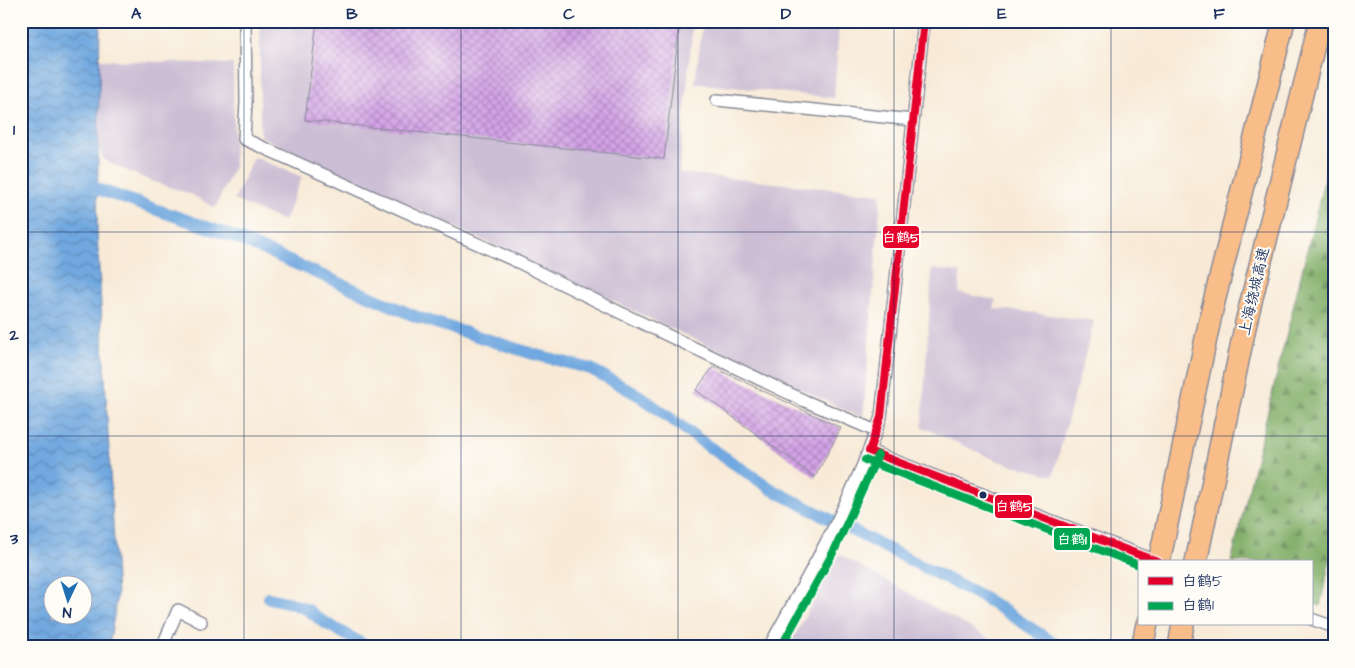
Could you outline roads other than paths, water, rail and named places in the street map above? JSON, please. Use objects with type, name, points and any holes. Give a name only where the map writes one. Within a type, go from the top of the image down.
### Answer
[{"type":"highway","points":[[1159,560],[1212,310],[1284,21]]},
{"type":"highway","name":"上海绕城高速","points":[[1196,560],[1247,318],[1320,21]]},
{"type":"highway","points":[[1142,647],[1147,626]]},
{"type":"highway","points":[[1179,647],[1183,626]]},
{"type":"street","points":[[245,21],[246,102],[244,139],[509,258],[805,401],[876,431]]},
{"type":"street","points":[[769,647],[826,544],[869,451],[880,417],[924,21]]},
{"type":"street","points":[[717,100],[913,120]]},
{"type":"street","points":[[869,451],[1154,560]]},
{"type":"street","points":[[162,647],[178,610],[201,622]]},
{"type":"street","points":[[1312,619],[1334,627]]},
{"type":"water","points":[[21,21],[100,21],[97,232],[117,596],[109,647],[21,647]]},
{"type":"waterway","points":[[83,184],[232,236],[417,317],[533,354],[591,369],[640,396],[708,446],[773,490],[986,599],[1060,647]]},
{"type":"waterway","points":[[269,598],[291,603],[308,610],[322,621],[368,647]]}]
